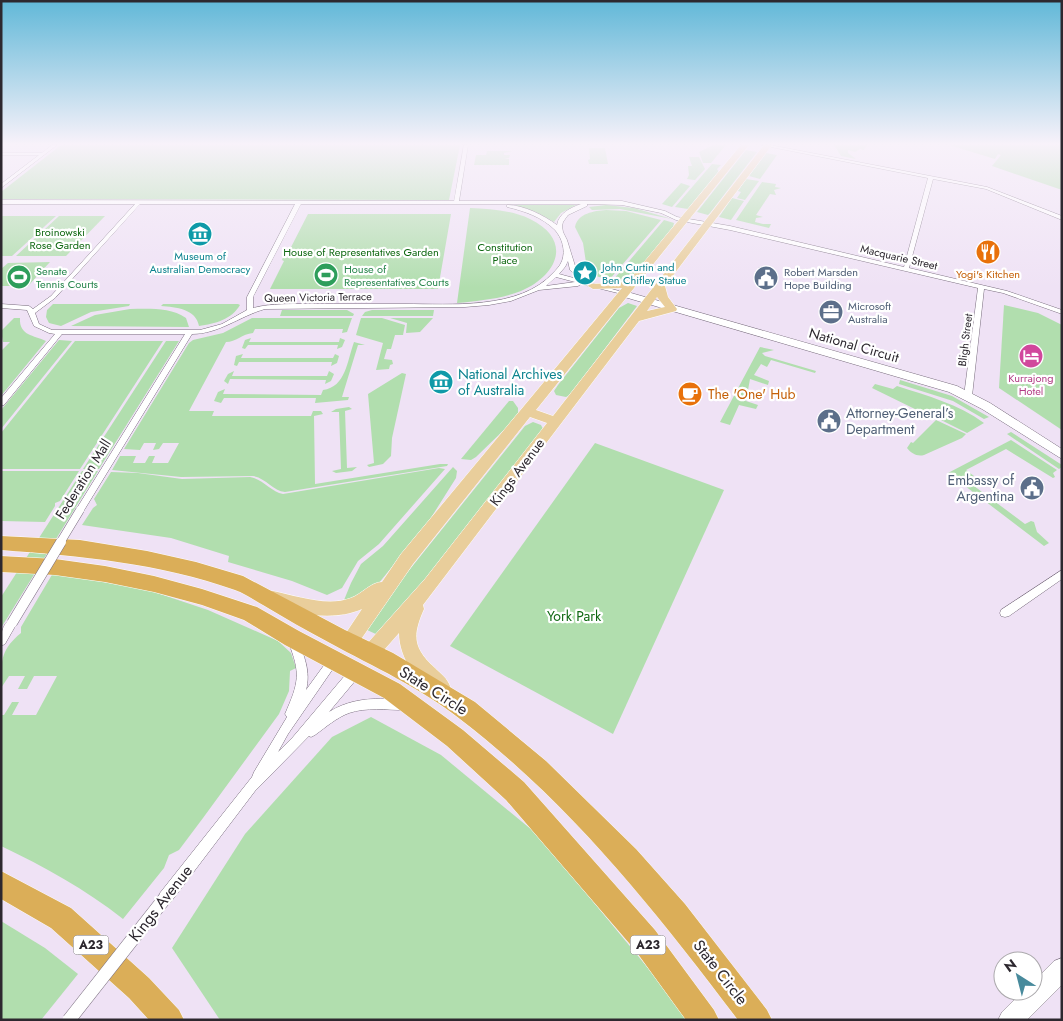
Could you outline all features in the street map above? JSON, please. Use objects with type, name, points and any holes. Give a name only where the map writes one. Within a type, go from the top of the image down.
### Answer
[{"type":"highway","name":"State Circle","points":[[1,543],[80,548],[147,559],[196,570],[243,584],[348,642],[371,652],[467,710],[538,769],[621,852],[675,914],[757,1020]]},
{"type":"highway","name":"State Circle","points":[[1,564],[55,567],[105,574],[169,587],[250,613],[292,638],[356,671],[412,706],[468,748],[515,791],[588,872],[645,940],[704,1020]]},
{"type":"highway","name":"Kings Avenue","points":[[334,660],[348,642]]},
{"type":"highway","name":"Kings Avenue","points":[[356,671],[371,652]]},
{"type":"highway","name":"A23","points":[[1,884],[62,918],[139,988],[169,1020]]},
{"type":"main road","name":"Kings Avenue","points":[[371,652],[431,584],[555,421],[555,400],[610,311],[706,193]]},
{"type":"main road","name":"Kings Avenue","points":[[348,642],[407,559],[528,412],[555,400],[634,319],[730,193]]},
{"type":"main road","points":[[592,285],[616,286],[636,280]]},
{"type":"main road","points":[[592,285],[607,295],[610,302],[610,311]]},
{"type":"main road","points":[[634,319],[654,312],[672,309],[661,294],[660,286]]},
{"type":"main road","points":[[528,412],[555,421]]},
{"type":"main road","points":[[259,594],[326,610],[342,609],[368,598],[407,559]]},
{"type":"main road","points":[[431,584],[411,618],[407,635],[409,649],[416,664],[467,710]]},
{"type":"street","points":[[1,202],[456,202],[458,193]]},
{"type":"street","points":[[906,269],[927,193]]},
{"type":"street","points":[[1001,193],[1062,218]]},
{"type":"street","points":[[1,306],[22,306],[29,308],[32,312],[40,308],[53,297],[139,202]]},
{"type":"street","points":[[250,311],[250,297],[300,202]]},
{"type":"street","name":"Macquarie Street","points":[[456,202],[595,202],[629,204],[1023,297],[1062,312]]},
{"type":"street","points":[[491,202],[532,213],[560,232]]},
{"type":"street","points":[[560,232],[558,225],[564,215],[572,210],[595,202]]},
{"type":"street","name":"Queen Victoria Terrace","points":[[560,232],[573,270],[592,285]]},
{"type":"street","points":[[555,275],[564,263],[566,250]]},
{"type":"street","name":"Queen Victoria Terrace","points":[[532,291],[555,275],[624,294]]},
{"type":"street","name":"Queen Victoria Terrace","points":[[32,312],[34,322],[39,327],[60,332],[190,332],[220,327],[250,311],[272,306],[472,306],[503,301],[532,291],[564,284],[592,285]]},
{"type":"street","name":"Bligh Street","points":[[968,396],[981,287]]},
{"type":"street","name":"National Circuit","points":[[624,294],[938,384],[968,396],[1062,455]]},
{"type":"street","points":[[1,403],[60,332]]},
{"type":"street","name":"Federation Mall","points":[[1,641],[190,332]]},
{"type":"street","points":[[1005,613],[1062,574]]},
{"type":"street","points":[[284,730],[304,680],[302,664],[292,638]]},
{"type":"street","name":"Kings Avenue","points":[[251,787],[284,730],[334,660]]},
{"type":"street","name":"Kings Avenue","points":[[69,1020],[251,787],[297,741],[356,671]]},
{"type":"street","points":[[297,741],[333,714],[355,704],[412,706]]},
{"type":"street","points":[[1010,1020],[1026,1011],[1062,969]]},
{"type":"green space","points":[[1,193],[450,193],[449,200],[1,199]]},
{"type":"green space","points":[[672,193],[684,193],[672,207],[662,204]]},
{"type":"green space","points":[[687,193],[702,193],[688,209],[675,207]]},
{"type":"green space","points":[[712,193],[726,193],[708,215],[697,212]]},
{"type":"green space","points":[[741,193],[750,193],[745,200],[737,198]]},
{"type":"green space","points":[[755,193],[775,193],[776,195],[770,194],[756,215],[763,217],[756,218],[755,222],[771,224],[769,228],[736,220]]},
{"type":"green space","points":[[732,198],[744,201],[731,220],[719,217]]},
{"type":"green space","points":[[515,205],[576,205],[561,213],[554,222],[536,212]]},
{"type":"green space","points":[[606,205],[634,208],[672,219],[620,209],[592,210],[589,207]]},
{"type":"green space","name":"Constitution Place","points":[[470,208],[508,212],[530,219],[543,227],[552,237],[556,247],[556,257],[544,276],[534,284],[513,294],[457,303]]},
{"type":"green space","points":[[606,210],[626,211],[661,220],[609,280],[596,276],[587,269],[583,243],[575,227],[583,216],[592,212]]},
{"type":"green space","name":"House of Representatives Garden","points":[[308,214],[451,214],[438,289],[270,289],[284,261],[282,260],[284,255],[287,255]]},
{"type":"green space","points":[[1,216],[56,216],[12,256],[1,256]]},
{"type":"green space","name":"Broinowski Rose Garden","points":[[59,216],[105,216],[66,256],[16,256]]},
{"type":"green space","points":[[664,220],[674,223],[673,227],[631,278],[619,284],[613,280]]},
{"type":"green space","name":"Senate Tennis Courts","points":[[50,262],[28,286],[1,286],[1,269],[8,263]]},
{"type":"green space","points":[[628,303],[637,306],[570,395],[566,397],[556,395],[554,391],[558,385],[619,308]]},
{"type":"green space","points":[[53,304],[130,304],[129,306],[91,312],[61,326],[49,323],[46,317],[47,310]]},
{"type":"green space","points":[[163,304],[240,305],[228,317],[211,324],[199,326],[197,320],[190,312],[179,308],[161,306]]},
{"type":"green space","name":"Kurrajong Hotel","points":[[1004,305],[1038,313],[1062,325],[1062,430],[999,388]]},
{"type":"green space","points":[[130,309],[159,309],[180,314],[186,318],[189,327],[71,326],[95,315]]},
{"type":"green space","points":[[282,310],[347,310],[354,314],[353,316],[280,316]]},
{"type":"green space","points":[[372,310],[434,310],[433,316],[362,316],[365,312]]},
{"type":"green space","points":[[14,318],[20,318],[20,324],[25,332],[46,341],[1,396],[1,351],[10,342],[3,342],[1,331]]},
{"type":"green space","points":[[252,318],[352,318],[347,332],[342,333],[343,329],[255,329],[253,333],[226,342],[189,411],[214,411],[212,416],[311,416],[313,411],[321,411],[323,414],[314,416],[315,484],[440,464],[448,464],[447,466],[285,492],[253,476],[181,477],[112,470],[120,456],[136,456],[133,463],[145,463],[149,456],[155,456],[152,463],[168,463],[179,443],[163,443],[159,449],[153,450],[156,443],[144,443],[140,450],[124,449],[189,343],[193,340],[223,333]]},
{"type":"green space","points":[[361,318],[382,318],[405,325],[403,335],[395,335],[391,349],[387,349],[384,359],[392,360],[393,364],[390,365],[389,369],[376,370],[383,343],[356,335]]},
{"type":"green space","points":[[390,318],[433,318],[420,332],[406,333],[407,323]]},
{"type":"green space","points":[[251,338],[249,342],[339,342],[340,338],[345,340],[342,347],[337,349],[338,345],[248,345],[245,349],[242,348],[245,340]]},
{"type":"green space","points":[[59,340],[72,341],[1,429],[1,410]]},
{"type":"green space","points":[[75,341],[163,341],[80,469],[1,469],[1,433]]},
{"type":"green space","points":[[166,341],[179,341],[99,469],[83,469]]},
{"type":"green space","points":[[354,342],[365,345],[358,345],[342,397],[349,397],[348,400],[315,403],[316,398],[224,398],[221,403],[214,401],[218,392],[225,389],[223,394],[321,395],[323,390],[331,388],[341,379]]},
{"type":"green space","points":[[760,347],[774,350],[762,353],[765,356],[816,371],[815,373],[771,360],[767,367],[761,364],[754,375],[769,381],[768,385],[750,379],[746,401],[758,405],[756,409],[739,405],[730,425],[720,422]]},
{"type":"green space","points":[[243,354],[241,358],[333,358],[335,354],[339,356],[337,363],[331,366],[332,362],[239,362],[237,366],[234,365],[236,356]]},
{"type":"green space","points":[[234,371],[232,376],[327,376],[329,371],[334,374],[331,381],[325,384],[326,380],[230,379],[228,384],[224,381],[228,374]]},
{"type":"green space","points":[[402,373],[406,374],[392,438],[391,456],[383,464],[369,467],[367,465],[374,463],[368,394]]},
{"type":"green space","points":[[900,380],[952,396],[989,417],[984,419],[953,401],[899,384]]},
{"type":"green space","points":[[875,384],[893,389],[897,386],[931,397],[964,411],[984,423],[967,433],[941,420],[936,413],[934,415],[925,411],[923,413],[872,388]]},
{"type":"green space","points":[[509,401],[513,401],[518,408],[518,414],[513,421],[476,457],[471,460],[461,459]]},
{"type":"green space","points":[[349,407],[352,409],[345,411],[347,468],[357,467],[352,471],[336,473],[332,471],[341,469],[339,412],[331,412],[336,409]]},
{"type":"green space","points":[[936,420],[966,434],[962,438],[924,455],[917,455],[910,451],[907,448],[911,442],[913,443]]},
{"type":"green space","points":[[533,422],[541,425],[543,429],[421,588],[378,635],[367,630],[378,609],[525,426]]},
{"type":"green space","points":[[1011,432],[1062,465],[1062,467],[1059,469],[1007,434]]},
{"type":"green space","points":[[1011,440],[1057,470],[1053,473],[1055,477],[1053,478],[1006,449],[966,470],[974,476],[966,480],[1025,524],[1031,521],[1034,522],[1037,532],[1049,543],[1044,546],[948,473]]},
{"type":"green space","name":"York Park","points":[[595,443],[724,490],[613,734],[450,646]]},
{"type":"green space","points":[[453,467],[457,471],[456,478],[427,524],[378,584],[342,605],[361,564],[383,546]]},
{"type":"green space","points":[[439,468],[445,469],[379,544],[358,561],[342,588],[327,595],[292,581],[228,562],[229,556],[171,538],[82,525],[97,505],[94,499],[111,472],[138,473],[182,479],[250,477],[283,494]]},
{"type":"green space","points":[[1,471],[79,471],[60,501],[55,503],[45,522],[1,521]]},
{"type":"green space","points":[[82,471],[98,471],[1,628],[1,597]]},
{"type":"green space","points":[[53,573],[148,590],[208,610],[278,641],[291,653],[296,668],[290,671],[289,691],[279,714],[179,850],[169,855],[164,868],[123,919],[64,879],[1,846],[1,715],[4,715],[12,702],[19,702],[12,715],[36,715],[57,676],[34,676],[27,689],[18,689],[25,676],[9,676],[1,688],[3,657],[9,645],[21,633],[21,627]]},
{"type":"green space","points":[[371,717],[441,755],[538,835],[676,1002],[687,1020],[220,1020],[172,948],[245,834],[332,737]]},
{"type":"green space","points":[[1,921],[45,948],[78,974],[41,1020],[1,1020]]},
{"type":"place","name":"Museum of Australian Democracy","points":[[200,234]]},
{"type":"place","name":"Yogi's Kitchen","points":[[988,252]]},
{"type":"place","name":"John Curtin and Ben Chifley Statue","points":[[585,273]]},
{"type":"place","name":"House of Representatives Courts","points":[[326,275]]},
{"type":"place","name":"Senate Tennis Courts","points":[[19,277]]},
{"type":"place","name":"Robert Marsden Hope Building","points":[[766,278]]},
{"type":"place","name":"Microsoft Australia","points":[[831,312]]},
{"type":"place","name":"Kurrajong Hotel","points":[[1031,356]]},
{"type":"place","name":"National Archives of Australia","points":[[441,382]]},
{"type":"place","name":"The 'One' Hub","points":[[690,394]]},
{"type":"place","name":"Attorney-General’s Department","points":[[829,421]]},
{"type":"place","name":"Embassy of Argentina","points":[[1032,488]]}]
